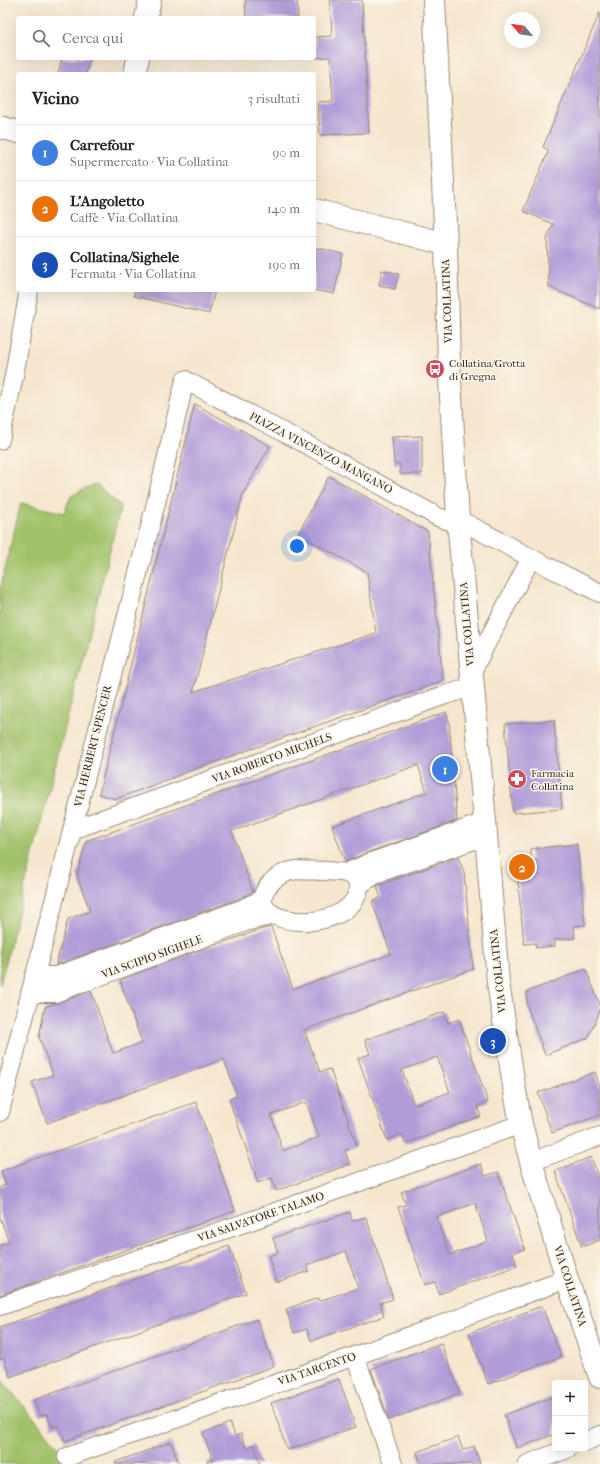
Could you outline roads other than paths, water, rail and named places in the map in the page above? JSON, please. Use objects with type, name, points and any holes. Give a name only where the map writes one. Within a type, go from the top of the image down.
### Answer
[{"type":"street","points":[[146,16],[150,0]]},
{"type":"street","name":"VIA COLLATINA","points":[[434,0],[446,244],[449,363],[458,519],[486,829],[498,982],[521,1124],[531,1162],[567,1279],[600,1377]]},
{"type":"street","points":[[135,72],[138,60]]},
{"type":"street","points":[[0,127],[16,131]]},
{"type":"street","points":[[316,211],[446,244]]},
{"type":"street","points":[[0,440],[14,376],[29,292]]},
{"type":"street","name":"PIAZZA VINCENZO MANGANO","points":[[185,380],[438,517],[450,521],[458,519]]},
{"type":"street","name":"VIA HERBERT SPENCER","points":[[0,1112],[156,503],[185,380]]},
{"type":"street","points":[[458,519],[600,593]]},
{"type":"street","name":"VIA COLLATINA","points":[[472,680],[531,558]]},
{"type":"street","name":"VIA ROBERTO MICHELS","points":[[72,830],[446,695],[472,680]]},
{"type":"street","points":[[274,916],[268,912],[266,908],[263,899],[264,893],[271,883],[288,872],[297,870],[352,879],[369,863],[486,829]]},
{"type":"street","name":"VIA SCIPIO SIGHELE","points":[[32,984],[55,993],[245,922],[274,916],[294,922],[306,922],[328,918],[345,910],[351,904],[358,891],[352,879]]},
{"type":"street","name":"VIA SCIPIO SIGHELE","points":[[32,984],[242,909],[263,899]]},
{"type":"street","name":"VIA SALVATORE TALAMO","points":[[0,1306],[256,1219],[521,1124]]},
{"type":"street","points":[[531,1162],[600,1136]]},
{"type":"street","name":"VIA TARCENTO","points":[[67,1457],[355,1356],[567,1279]]},
{"type":"street","points":[[355,1356],[393,1464]]},
{"type":"street","points":[[588,1441],[600,1436]]},
{"type":"street","points":[[528,1464],[559,1452]]},
{"type":"place","name":"Collatina/Grotta di Gregna","points":[[435,369]]},
{"type":"place","name":"Carrefour","points":[[445,769]]},
{"type":"place","name":"Farmacia Collatina","points":[[517,779]]},
{"type":"place","name":"L'Angoletto","points":[[522,867]]},
{"type":"place","name":"Collatina/Sighele","points":[[493,1041]]}]
